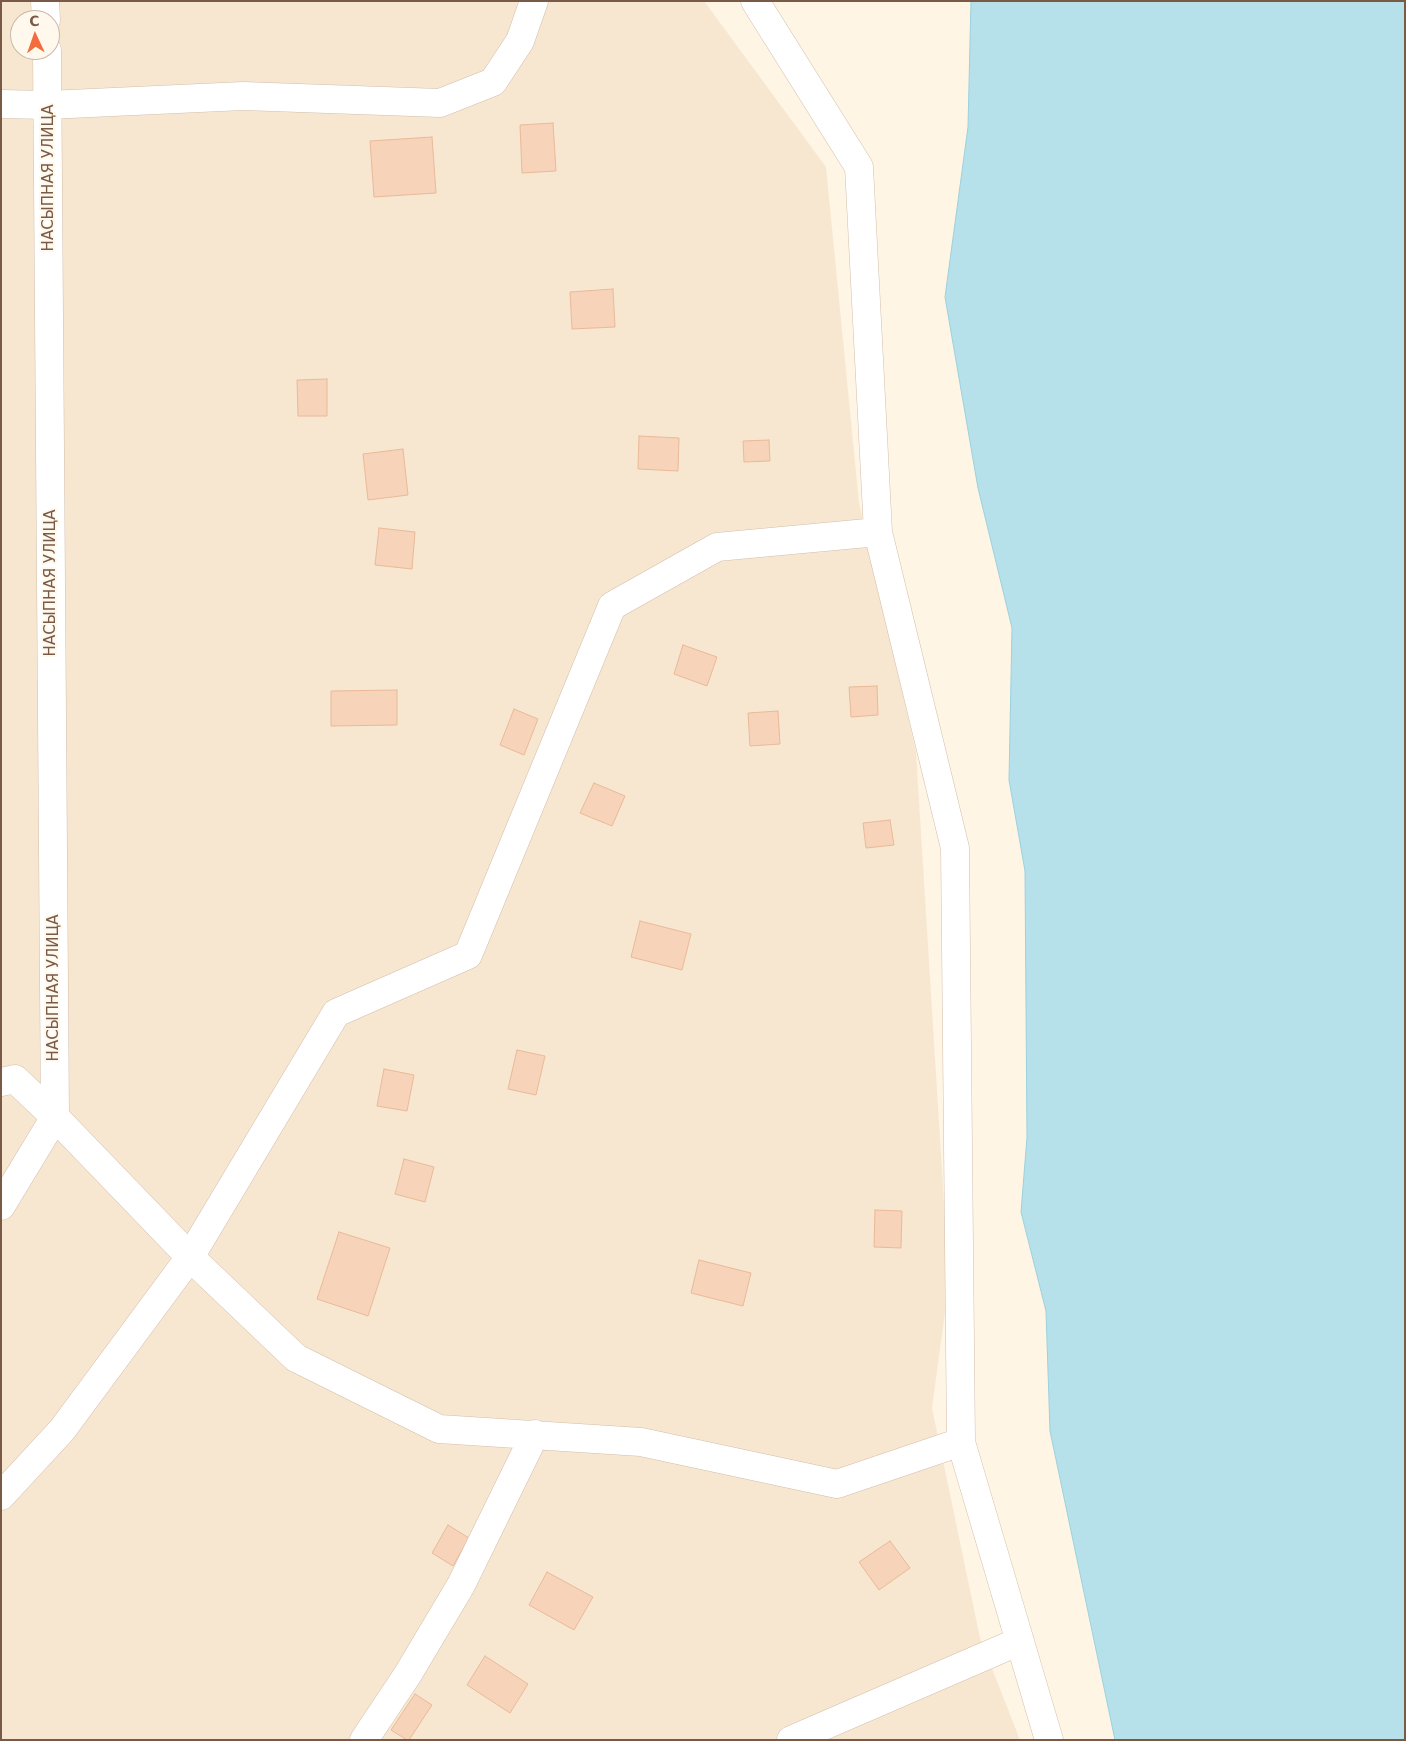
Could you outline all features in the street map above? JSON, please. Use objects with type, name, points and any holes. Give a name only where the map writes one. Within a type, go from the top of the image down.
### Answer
[{"type":"street","points":[[1,104],[48,106],[243,96],[440,103],[493,82],[520,41],[534,1]]},
{"type":"street","points":[[756,1],[859,167],[878,532],[955,848],[961,1442],[1049,1740]]},
{"type":"street","name":"НАСЫПНАЯ УЛИЦА","points":[[47,60],[55,1117]]},
{"type":"street","points":[[1,1496],[62,1430],[190,1257],[336,1013],[468,955],[612,606],[717,548],[878,532]]},
{"type":"street","points":[[1,1082],[15,1079],[55,1117],[190,1257],[296,1358],[439,1429],[641,1442],[837,1484],[961,1442]]},
{"type":"street","points":[[1,1206],[55,1117]]},
{"type":"street","points":[[364,1740],[408,1674],[461,1585],[535,1434]]},
{"type":"street","points":[[792,1740],[1020,1641]]},
{"type":"shaded area","points":[[1,1],[704,1],[826,167],[859,503],[916,752],[949,1283],[932,1408],[980,1638],[1020,1740],[1,1740]]},
{"type":"water","points":[[971,1],[1405,1],[1405,1740],[1115,1740],[1050,1431],[1046,1311],[1021,1212],[1027,1137],[1025,871],[1009,780],[1012,628],[978,488],[945,297],[968,127]]},
{"type":"building","points":[[553,123],[556,171],[522,173],[520,125]]},
{"type":"building","points":[[432,137],[436,193],[374,197],[370,141]]},
{"type":"building","points":[[613,289],[615,327],[572,329],[570,292]]},
{"type":"building","points":[[327,379],[327,416],[298,416],[297,380]]},
{"type":"building","points":[[639,436],[679,438],[678,471],[638,469]]},
{"type":"building","points":[[769,440],[770,461],[744,462],[743,441]]},
{"type":"building","points":[[403,449],[408,495],[368,500],[363,454]]},
{"type":"building","points":[[379,528],[415,532],[412,569],[375,565]]},
{"type":"building","points":[[683,645],[717,657],[707,686],[674,674]]},
{"type":"building","points":[[877,686],[878,715],[851,717],[849,687]]},
{"type":"building","points":[[397,690],[397,725],[331,726],[331,691]]},
{"type":"building","points":[[514,709],[538,719],[524,755],[500,745]]},
{"type":"building","points":[[778,711],[780,744],[750,746],[748,713]]},
{"type":"building","points":[[594,783],[625,796],[612,826],[580,813]]},
{"type":"building","points":[[890,820],[894,845],[866,848],[863,823]]},
{"type":"building","points":[[640,921],[691,934],[682,970],[631,957]]},
{"type":"building","points":[[517,1050],[545,1056],[536,1095],[508,1089]]},
{"type":"building","points":[[384,1069],[414,1075],[407,1111],[377,1106]]},
{"type":"building","points":[[404,1159],[434,1167],[425,1202],[395,1194]]},
{"type":"building","points":[[875,1210],[902,1211],[901,1248],[874,1247]]},
{"type":"building","points":[[339,1232],[390,1248],[368,1316],[317,1299]]},
{"type":"building","points":[[699,1260],[751,1273],[743,1306],[691,1293]]},
{"type":"building","points":[[448,1525],[469,1538],[453,1566],[432,1553]]},
{"type":"building","points":[[890,1541],[910,1568],[879,1590],[859,1562]]},
{"type":"building","points":[[547,1572],[593,1597],[574,1630],[529,1605]]},
{"type":"building","points":[[485,1656],[528,1684],[510,1713],[467,1685]]},
{"type":"building","points":[[415,1694],[432,1705],[409,1740],[407,1740],[391,1730]]}]
